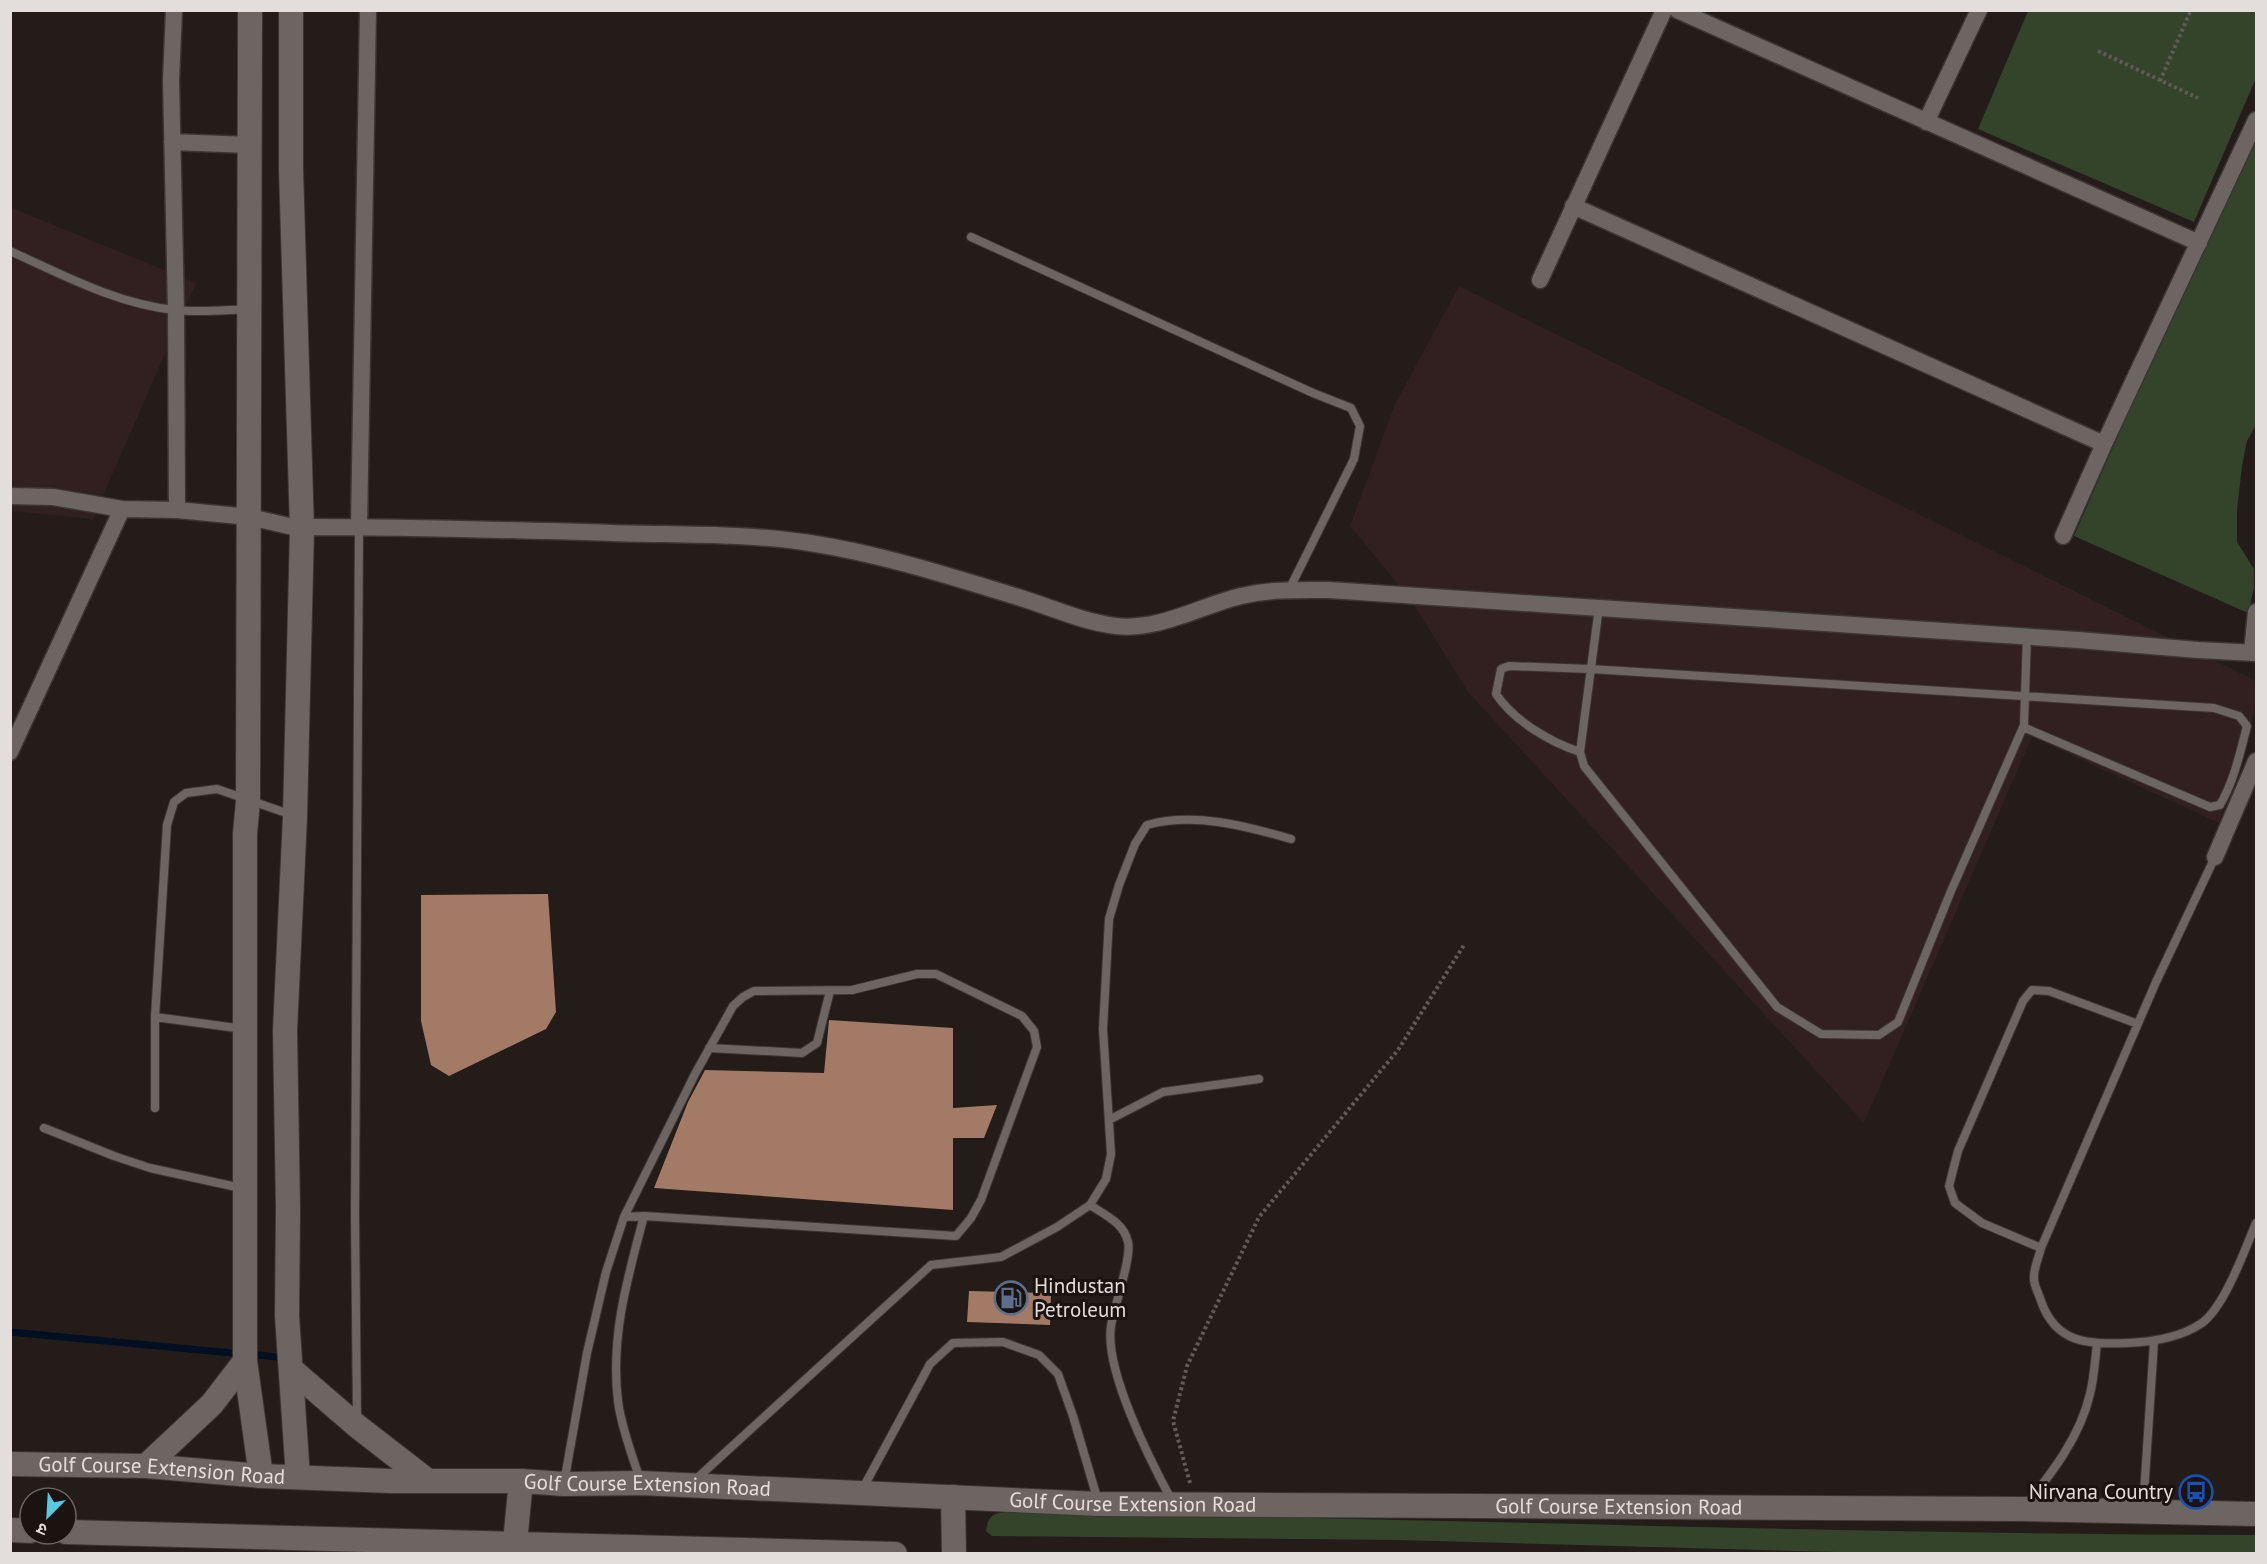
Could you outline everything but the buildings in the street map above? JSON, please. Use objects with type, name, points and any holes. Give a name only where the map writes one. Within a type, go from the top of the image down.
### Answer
[{"type":"main road","points":[[250,10],[250,517],[248,801],[245,834],[245,1361],[261,1476]]},
{"type":"main road","points":[[291,10],[292,203],[302,529],[295,816],[285,1031],[287,1316],[298,1477]]},
{"type":"main road","points":[[146,1466],[213,1404],[245,1361]]},
{"type":"main road","points":[[291,1369],[357,1426],[428,1481]]},
{"type":"main road","name":"Golf Course Extension Road","points":[[10,1464],[146,1466],[261,1476],[521,1481],[564,1484],[641,1483],[1099,1504],[2023,1509],[2256,1514]]},
{"type":"main road","points":[[515,1542],[521,1481]]},
{"type":"main road","points":[[953,1497],[954,1554]]},
{"type":"main road","points":[[78,1533],[224,1545],[515,1542],[895,1554]]},
{"type":"street","points":[[174,10],[171,80],[177,510]]},
{"type":"street","points":[[359,527],[368,10]]},
{"type":"street","points":[[1540,280],[1664,10]]},
{"type":"street","points":[[1677,10],[2199,243]]},
{"type":"street","points":[[1926,122],[1980,10]]},
{"type":"street","points":[[2063,536],[2256,120]]},
{"type":"street","points":[[172,142],[249,145]]},
{"type":"street","points":[[1573,206],[2104,444]]},
{"type":"street","points":[[10,496],[53,497],[122,509],[177,510],[250,517],[302,529],[359,527],[732,536],[810,543],[876,555],[1023,598],[1074,616],[1116,626],[1143,627],[1241,596],[1289,590],[1376,592],[2254,653],[2256,612]]},
{"type":"street","points":[[10,752],[122,509]]},
{"type":"street","points":[[2214,857],[2256,761]]},
{"type":"lane","points":[[970,237],[1313,393],[1351,408],[1360,426],[1354,459],[1289,590]]},
{"type":"lane","points":[[10,251],[85,285],[133,303],[176,310],[249,309]]},
{"type":"lane","points":[[357,1426],[355,1214],[359,527]]},
{"type":"lane","points":[[1599,607],[1580,752],[1584,766],[1777,1007],[1821,1034],[1879,1035],[1898,1022],[1951,891],[2023,728],[2027,636]]},
{"type":"lane","points":[[1580,752],[1563,746],[1530,726],[1505,707],[1496,694],[1501,669],[1509,666],[1590,669],[2025,698],[2214,708],[2239,716],[2247,726],[2233,780],[2220,805],[2210,807],[2023,728]]},
{"type":"lane","points":[[155,1108],[155,1017],[167,825],[174,802],[186,793],[217,789],[295,816]]},
{"type":"lane","points":[[689,1486],[931,1265],[1001,1257],[1057,1227],[1090,1205],[1106,1179],[1111,1154],[1103,1029],[1109,919],[1131,854],[1147,825],[1166,820],[1221,823],[1291,839]]},
{"type":"lane","points":[[2214,857],[2138,1024],[2041,1248],[2034,1279],[2046,1314],[2064,1334],[2077,1340],[2097,1344],[2154,1342],[2202,1323],[2215,1309],[2256,1223]]},
{"type":"lane","points":[[564,1484],[587,1353],[606,1272],[624,1216],[709,1048],[733,1006],[754,991],[852,990],[917,974],[936,975],[1022,1016],[1034,1031],[1037,1047],[981,1200],[956,1236],[624,1216]]},
{"type":"lane","points":[[2041,1248],[1982,1224],[1955,1203],[1949,1185],[1958,1151],[2023,1000],[2032,990],[2049,991],[2138,1024]]},
{"type":"lane","points":[[709,1048],[802,1053],[817,1043],[830,991]]},
{"type":"lane","points":[[155,1017],[245,1029]]},
{"type":"lane","points":[[1109,1120],[1163,1092],[1259,1079]]},
{"type":"lane","points":[[44,1128],[150,1168],[245,1188]]},
{"type":"lane","points":[[1090,1205],[1123,1227],[1129,1244],[1128,1260],[1110,1329],[1112,1356],[1124,1396],[1153,1467],[1185,1504]]},
{"type":"lane","points":[[641,1483],[618,1401],[616,1371],[621,1305],[644,1216]]},
{"type":"lane","points":[[861,1493],[930,1365],[953,1343],[1003,1342],[1039,1355],[1058,1374],[1099,1504]]},
{"type":"lane","points":[[2143,1512],[2154,1342]]},
{"type":"lane","points":[[2023,1509],[2050,1476],[2081,1422],[2090,1394],[2097,1344]]},
{"type":"path","points":[[2160,81],[2191,10]]},
{"type":"path","points":[[2098,51],[2198,98]]},
{"type":"path","points":[[1185,1504],[1173,1421],[1187,1366],[1259,1217],[1398,1050],[1464,945]]},
{"type":"shaded area","points":[[10,207],[196,283],[93,519],[11,511]]},
{"type":"shaded area","points":[[1459,286],[2256,681],[2256,707],[2219,823],[2032,737],[1864,1123],[1468,692],[1411,600],[1350,526],[1395,404]]},
{"type":"green space","points":[[2028,11],[2256,11],[2256,78],[2194,222],[1978,129]]},
{"type":"green space","points":[[2256,121],[2256,425],[2247,441],[2237,510],[2237,542],[2254,569],[2254,588],[2248,613],[2074,536]]},
{"type":"green space","points":[[1007,1512],[1944,1532],[2256,1535],[2256,1553],[1837,1552],[1398,1540],[992,1536],[986,1531],[992,1516]]},
{"type":"waterway","points":[[10,1332],[232,1353]]},
{"type":"waterway","points":[[258,1355],[277,1357]]},
{"type":"place","name":"Hindustan Petroleum","points":[[1011,1298]]},
{"type":"place","name":"Nirvana Country","points":[[2196,1492]]}]
